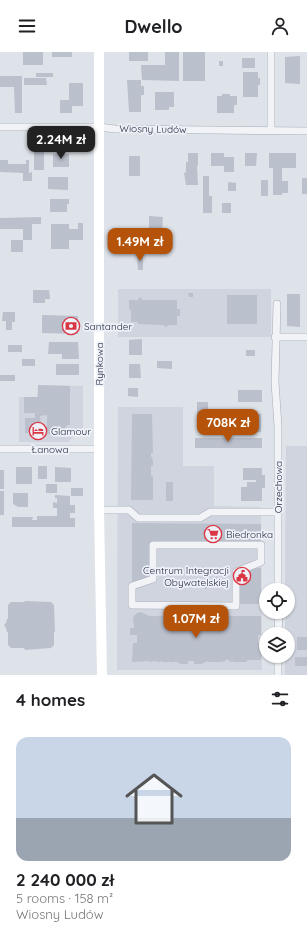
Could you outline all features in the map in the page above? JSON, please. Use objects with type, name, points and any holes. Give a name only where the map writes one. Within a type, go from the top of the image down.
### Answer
[{"type":"street","name":"Rynkowa","points":[[100,52],[99,510],[102,675]]},
{"type":"street","points":[[271,52],[271,130]]},
{"type":"street","name":"Wiosny Ludów","points":[[0,127],[99,127],[114,129],[307,131]]},
{"type":"street","name":"Orzechowa","points":[[276,304],[275,382],[278,426],[278,583]]},
{"type":"street","points":[[275,337],[307,337]]},
{"type":"street","name":"Łanowa","points":[[0,449],[100,449]]},
{"type":"street","points":[[99,510],[130,510],[138,518],[200,518],[210,512],[278,512]]},
{"type":"street","points":[[153,545],[261,545],[261,562],[236,572],[236,606],[132,605],[132,586],[153,579],[153,545]]},
{"type":"street","points":[[278,663],[278,675]]},
{"type":"shaded area","points":[[118,289],[271,289],[271,337],[118,337]]},
{"type":"shaded area","points":[[38,385],[83,386],[83,428],[68,442],[19,442],[19,397],[37,397]]},
{"type":"shaded area","points":[[118,407],[183,407],[183,466],[214,466],[214,506],[261,507],[261,583],[259,583],[259,619],[262,619],[262,627],[259,627],[259,663],[262,663],[262,670],[117,670]]},
{"type":"shaded area","points":[[286,446],[307,446],[307,675],[285,675],[285,663],[295,663],[295,627],[285,627],[285,619],[295,619],[295,583],[285,583]]},
{"type":"water","points":[[217,577],[211,586],[205,589],[207,581]]},
{"type":"building","points":[[23,52],[43,52],[43,65],[23,65]]},
{"type":"building","points":[[52,52],[72,52],[72,57],[52,57]]},
{"type":"building","points":[[129,52],[148,52],[148,61],[129,61]]},
{"type":"building","points":[[165,52],[179,52],[179,81],[142,80],[141,65],[165,65]]},
{"type":"building","points":[[183,52],[205,52],[205,81],[183,81]]},
{"type":"building","points":[[300,56],[300,84],[285,83],[285,57]]},
{"type":"building","points":[[242,58],[255,58],[255,68],[242,68]]},
{"type":"building","points":[[219,61],[223,61],[223,66],[219,66]]},
{"type":"building","points":[[243,72],[258,72],[260,85],[258,85],[258,97],[243,97]]},
{"type":"building","points":[[36,73],[53,73],[53,77],[36,77]]},
{"type":"building","points":[[0,76],[22,76],[22,113],[15,113],[14,87],[0,87]]},
{"type":"building","points":[[24,78],[46,78],[47,85],[24,85]]},
{"type":"building","points":[[127,80],[141,80],[141,86],[144,86],[144,95],[141,95],[141,112],[129,112]]},
{"type":"building","points":[[69,83],[83,83],[83,106],[72,106],[72,113],[60,113],[60,100],[69,100]]},
{"type":"building","points":[[155,92],[174,92],[174,107],[169,107],[169,110],[155,110]]},
{"type":"building","points":[[222,94],[237,96],[237,105],[234,105],[234,113],[217,113],[217,96],[222,96]]},
{"type":"building","points":[[44,141],[44,170],[34,170],[34,142]]},
{"type":"building","points":[[188,153],[198,153],[198,185],[186,185],[184,173],[186,172],[186,162],[188,162]]},
{"type":"building","points":[[211,153],[224,153],[224,157],[234,157],[234,172],[224,172],[224,166],[211,166]]},
{"type":"building","points":[[245,153],[257,153],[256,166],[245,166]]},
{"type":"building","points":[[269,153],[296,153],[296,168],[282,168],[282,181],[288,181],[288,193],[273,195],[273,168],[269,168]]},
{"type":"building","points":[[53,154],[69,154],[69,167],[53,167]]},
{"type":"building","points":[[129,156],[140,156],[140,176],[129,176]]},
{"type":"building","points":[[0,160],[8,160],[8,164],[26,164],[26,160],[29,160],[29,173],[32,172],[32,181],[23,181],[23,173],[0,172]]},
{"type":"building","points":[[203,176],[209,176],[209,196],[212,196],[212,213],[203,213]]},
{"type":"building","points":[[48,177],[68,177],[68,190],[48,189]]},
{"type":"building","points":[[302,178],[307,178],[307,194],[302,194]]},
{"type":"building","points":[[261,180],[268,180],[268,196],[261,196]]},
{"type":"building","points":[[228,182],[236,183],[236,191],[228,191]]},
{"type":"building","points":[[50,199],[69,199],[69,204],[67,204],[67,212],[50,212]]},
{"type":"building","points":[[222,203],[231,203],[231,213],[222,213]]},
{"type":"building","points":[[149,216],[163,217],[162,231],[149,231]]},
{"type":"building","points":[[41,217],[41,224],[32,224],[32,240],[23,240],[23,229],[0,229],[0,218]]},
{"type":"building","points":[[78,223],[83,223],[83,240],[69,240],[69,249],[51,249],[51,224],[69,224],[69,229],[78,229]]},
{"type":"building","points":[[11,240],[23,240],[23,252],[11,252]]},
{"type":"building","points":[[137,255],[143,255],[143,270],[138,270]]},
{"type":"building","points":[[33,290],[49,290],[50,299],[45,299],[45,303],[33,303]]},
{"type":"building","points":[[188,293],[193,293],[193,297],[189,297]]},
{"type":"building","points":[[287,294],[300,294],[300,327],[287,326]]},
{"type":"building","points":[[227,295],[257,295],[257,324],[227,324]]},
{"type":"building","points":[[140,297],[143,300],[177,300],[177,309],[180,309],[180,316],[177,316],[177,325],[169,325],[166,327],[163,325],[138,324],[138,322],[131,322],[129,300],[138,300]]},
{"type":"building","points":[[3,312],[15,312],[15,322],[12,322],[12,330],[6,330],[6,321],[2,321]]},
{"type":"building","points":[[42,315],[78,316],[78,334],[42,333]]},
{"type":"building","points":[[142,339],[142,355],[129,355],[129,340]]},
{"type":"building","points":[[49,342],[78,342],[79,359],[62,359],[62,354],[48,354]]},
{"type":"building","points":[[8,345],[22,345],[22,352],[8,352]]},
{"type":"building","points":[[246,350],[255,350],[255,356],[246,356]]},
{"type":"building","points":[[22,359],[35,359],[35,366],[22,366]]},
{"type":"building","points":[[157,361],[172,361],[172,369],[157,368]]},
{"type":"building","points":[[56,364],[79,364],[79,375],[56,375]]},
{"type":"building","points":[[129,364],[140,364],[141,378],[129,378]]},
{"type":"building","points":[[0,375],[15,375],[15,381],[0,381]]},
{"type":"building","points":[[38,385],[70,386],[70,425],[67,425],[62,431],[62,434],[47,434],[47,415],[40,416],[42,433],[25,433],[25,418],[35,418],[35,413],[24,413],[24,397],[38,397]]},
{"type":"building","points":[[128,388],[138,388],[138,397],[128,396]]},
{"type":"building","points":[[238,390],[262,390],[262,402],[238,402]]},
{"type":"building","points":[[197,402],[208,402],[208,415],[197,415]]},
{"type":"building","points":[[233,413],[261,414],[261,432],[249,432],[249,427],[233,426]]},
{"type":"building","points":[[132,414],[152,414],[153,453],[151,453],[151,457],[153,466],[151,466],[151,476],[153,476],[153,500],[131,500]]},
{"type":"building","points":[[195,438],[262,438],[262,448],[195,448]]},
{"type":"building","points":[[38,466],[47,466],[47,479],[38,479]]},
{"type":"building","points":[[16,467],[32,467],[32,484],[16,484]]},
{"type":"building","points":[[55,467],[71,468],[71,482],[55,482]]},
{"type":"building","points":[[243,468],[262,468],[262,475],[265,475],[265,488],[262,488],[262,501],[241,501],[241,487],[247,487],[247,482],[256,482],[256,480],[243,480]]},
{"type":"building","points":[[0,470],[4,470],[4,489],[0,489]]},
{"type":"building","points":[[166,482],[173,482],[173,501],[166,501]]},
{"type":"building","points":[[46,484],[57,484],[57,493],[46,493]]},
{"type":"building","points":[[71,488],[83,488],[83,496],[71,496]]},
{"type":"building","points":[[0,491],[4,491],[4,515],[0,515]]},
{"type":"building","points":[[13,493],[28,493],[28,507],[18,507],[13,504]]},
{"type":"building","points":[[55,495],[70,496],[70,505],[75,505],[75,513],[70,513],[70,518],[75,518],[75,527],[12,527],[12,517],[33,517],[32,520],[37,520],[37,516],[57,516],[57,508],[53,508],[53,502],[57,503],[57,498],[55,498]]},
{"type":"building","points":[[132,523],[261,524],[261,545],[153,545],[153,579],[132,586]]},
{"type":"building","points":[[248,568],[261,568],[259,604],[236,604],[236,572],[248,572]]},
{"type":"building","points":[[11,602],[51,602],[54,605],[55,632],[54,645],[51,648],[25,650],[24,648],[11,648],[8,645],[8,632],[4,625],[8,619],[8,605]]},
{"type":"building","points":[[141,612],[149,616],[186,616],[188,617],[188,621],[194,621],[194,617],[196,616],[259,616],[259,619],[261,619],[261,627],[259,627],[258,635],[259,660],[230,662],[227,659],[224,662],[208,661],[201,664],[194,664],[194,661],[188,661],[188,664],[181,664],[175,661],[132,662],[133,643],[137,643],[137,635],[130,635],[130,628],[134,628],[133,620],[137,613]]},
{"type":"building","points":[[297,637],[307,637],[307,650],[297,650]]},
{"type":"building","points":[[295,657],[307,657],[307,666],[295,666]]},
{"type":"place","name":"Santander","points":[[71,326]]},
{"type":"place","name":"Glamour","points":[[38,431]]},
{"type":"place","name":"Biedronka","points":[[213,534]]},
{"type":"place","name":"Centrum Integracji Obywatelskiej","points":[[242,576]]}]
